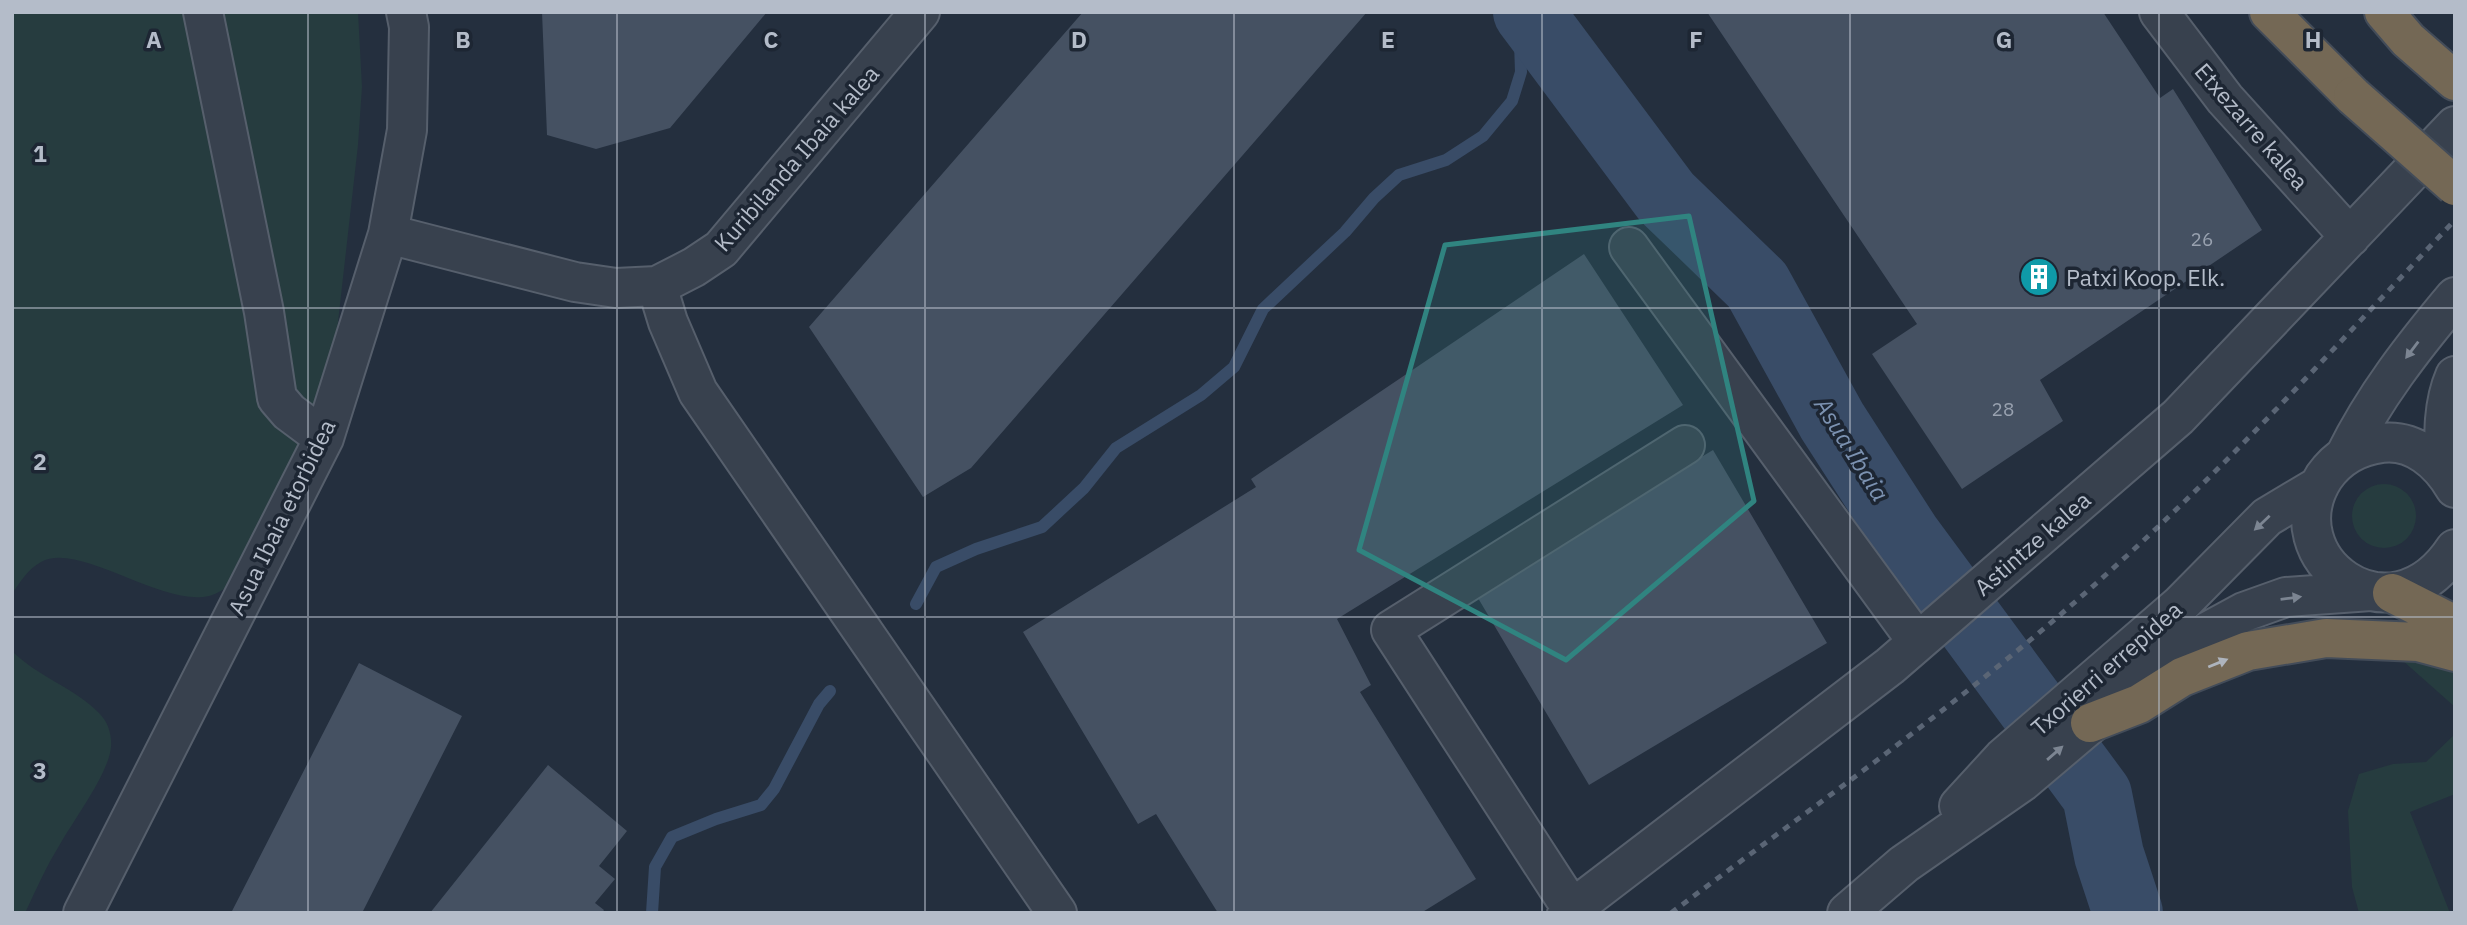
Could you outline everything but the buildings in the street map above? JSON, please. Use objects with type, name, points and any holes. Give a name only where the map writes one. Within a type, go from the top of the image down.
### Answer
[{"type":"highway","points":[[2269,12],[2353,96],[2455,186]]},
{"type":"highway","points":[[2396,26],[2455,81]]},
{"type":"highway","points":[[2382,592],[2455,625]]},
{"type":"highway","points":[[2083,716],[2139,704],[2182,677],[2248,651],[2326,638],[2418,642],[2455,652]]},
{"type":"street","points":[[203,12],[264,312],[277,398],[289,412],[324,438]]},
{"type":"street","name":"Asua Ibaia etorbidea","points":[[83,913],[324,438],[388,234],[407,130],[409,27],[406,12]]},
{"type":"street","name":"Kuribilanda Ibaia kalea","points":[[657,286],[721,250],[920,12]]},
{"type":"street","name":"Etxezarre kalea","points":[[2159,12],[2225,99],[2350,237]]},
{"type":"street","name":"Astintze kalea","points":[[1569,911],[1838,706],[1994,577],[2178,417],[2455,126]]},
{"type":"street","points":[[388,234],[575,282],[616,288],[657,286],[668,322],[698,392],[1057,913]]},
{"type":"street","points":[[1629,247],[1923,636]]},
{"type":"street","points":[[2345,456],[2373,404],[2412,349],[2455,297]]},
{"type":"street","points":[[2450,479],[2444,432],[2448,391],[2455,376]]},
{"type":"street","points":[[2382,592],[2353,585],[2337,575],[2324,560],[2315,542],[2312,524],[2313,504],[2319,486],[2330,469],[2345,456],[2365,446],[2387,443],[2409,446],[2428,456],[2450,479]]},
{"type":"street","points":[[1569,911],[1391,630],[1685,445]]},
{"type":"street","name":"Txorierri errepidea","points":[[2083,716],[2179,606],[2267,517],[2319,486]]},
{"type":"street","name":"Txorierri errepidea","points":[[1847,913],[2012,770],[2185,644],[2244,612],[2286,597],[2412,588],[2430,579],[2455,549]]},
{"type":"highlighted area","points":[[1689,216],[1754,501],[1566,660],[1359,550],[1445,245]]},
{"type":"green space","points":[[12,12],[358,12],[362,87],[358,145],[337,331],[329,376],[313,433],[232,583],[212,595],[190,597],[168,592],[98,566],[57,558],[41,562],[32,568],[12,594]]},
{"type":"green space","points":[[2384,484],[2402,490],[2410,498],[2416,516],[2410,534],[2402,542],[2384,548],[2366,542],[2358,534],[2352,516],[2358,498],[2366,490]]},
{"type":"green space","points":[[2367,629],[2455,647],[2455,707]]},
{"type":"green space","points":[[12,651],[33,668],[79,696],[99,713],[107,724],[111,742],[104,770],[54,854],[25,913],[12,913]]},
{"type":"green space","points":[[2455,734],[2455,794],[2410,812],[2450,913],[2359,913],[2352,887],[2348,811],[2359,774],[2393,764],[2426,762]]},
{"type":"waterway","points":[[916,604],[936,567],[976,549],[1042,527],[1084,488],[1116,448],[1201,395],[1234,367],[1263,309],[1345,232],[1374,198],[1399,175],[1446,160],[1483,136],[1512,101],[1521,72],[1519,12]]},
{"type":"waterway","name":"Asua Ibaia","points":[[1528,12],[1666,197],[1757,285],[1832,421],[1906,536],[2097,795],[2109,855],[2128,913]]},
{"type":"waterway","points":[[652,913],[655,867],[672,837],[761,805],[774,789],[819,704],[830,691]]},
{"type":"railway","points":[[1671,913],[1839,789],[2058,617],[2199,487],[2455,220]]},
{"type":"place","name":"Patxi Koop. Elk.","points":[[2039,277]]}]
